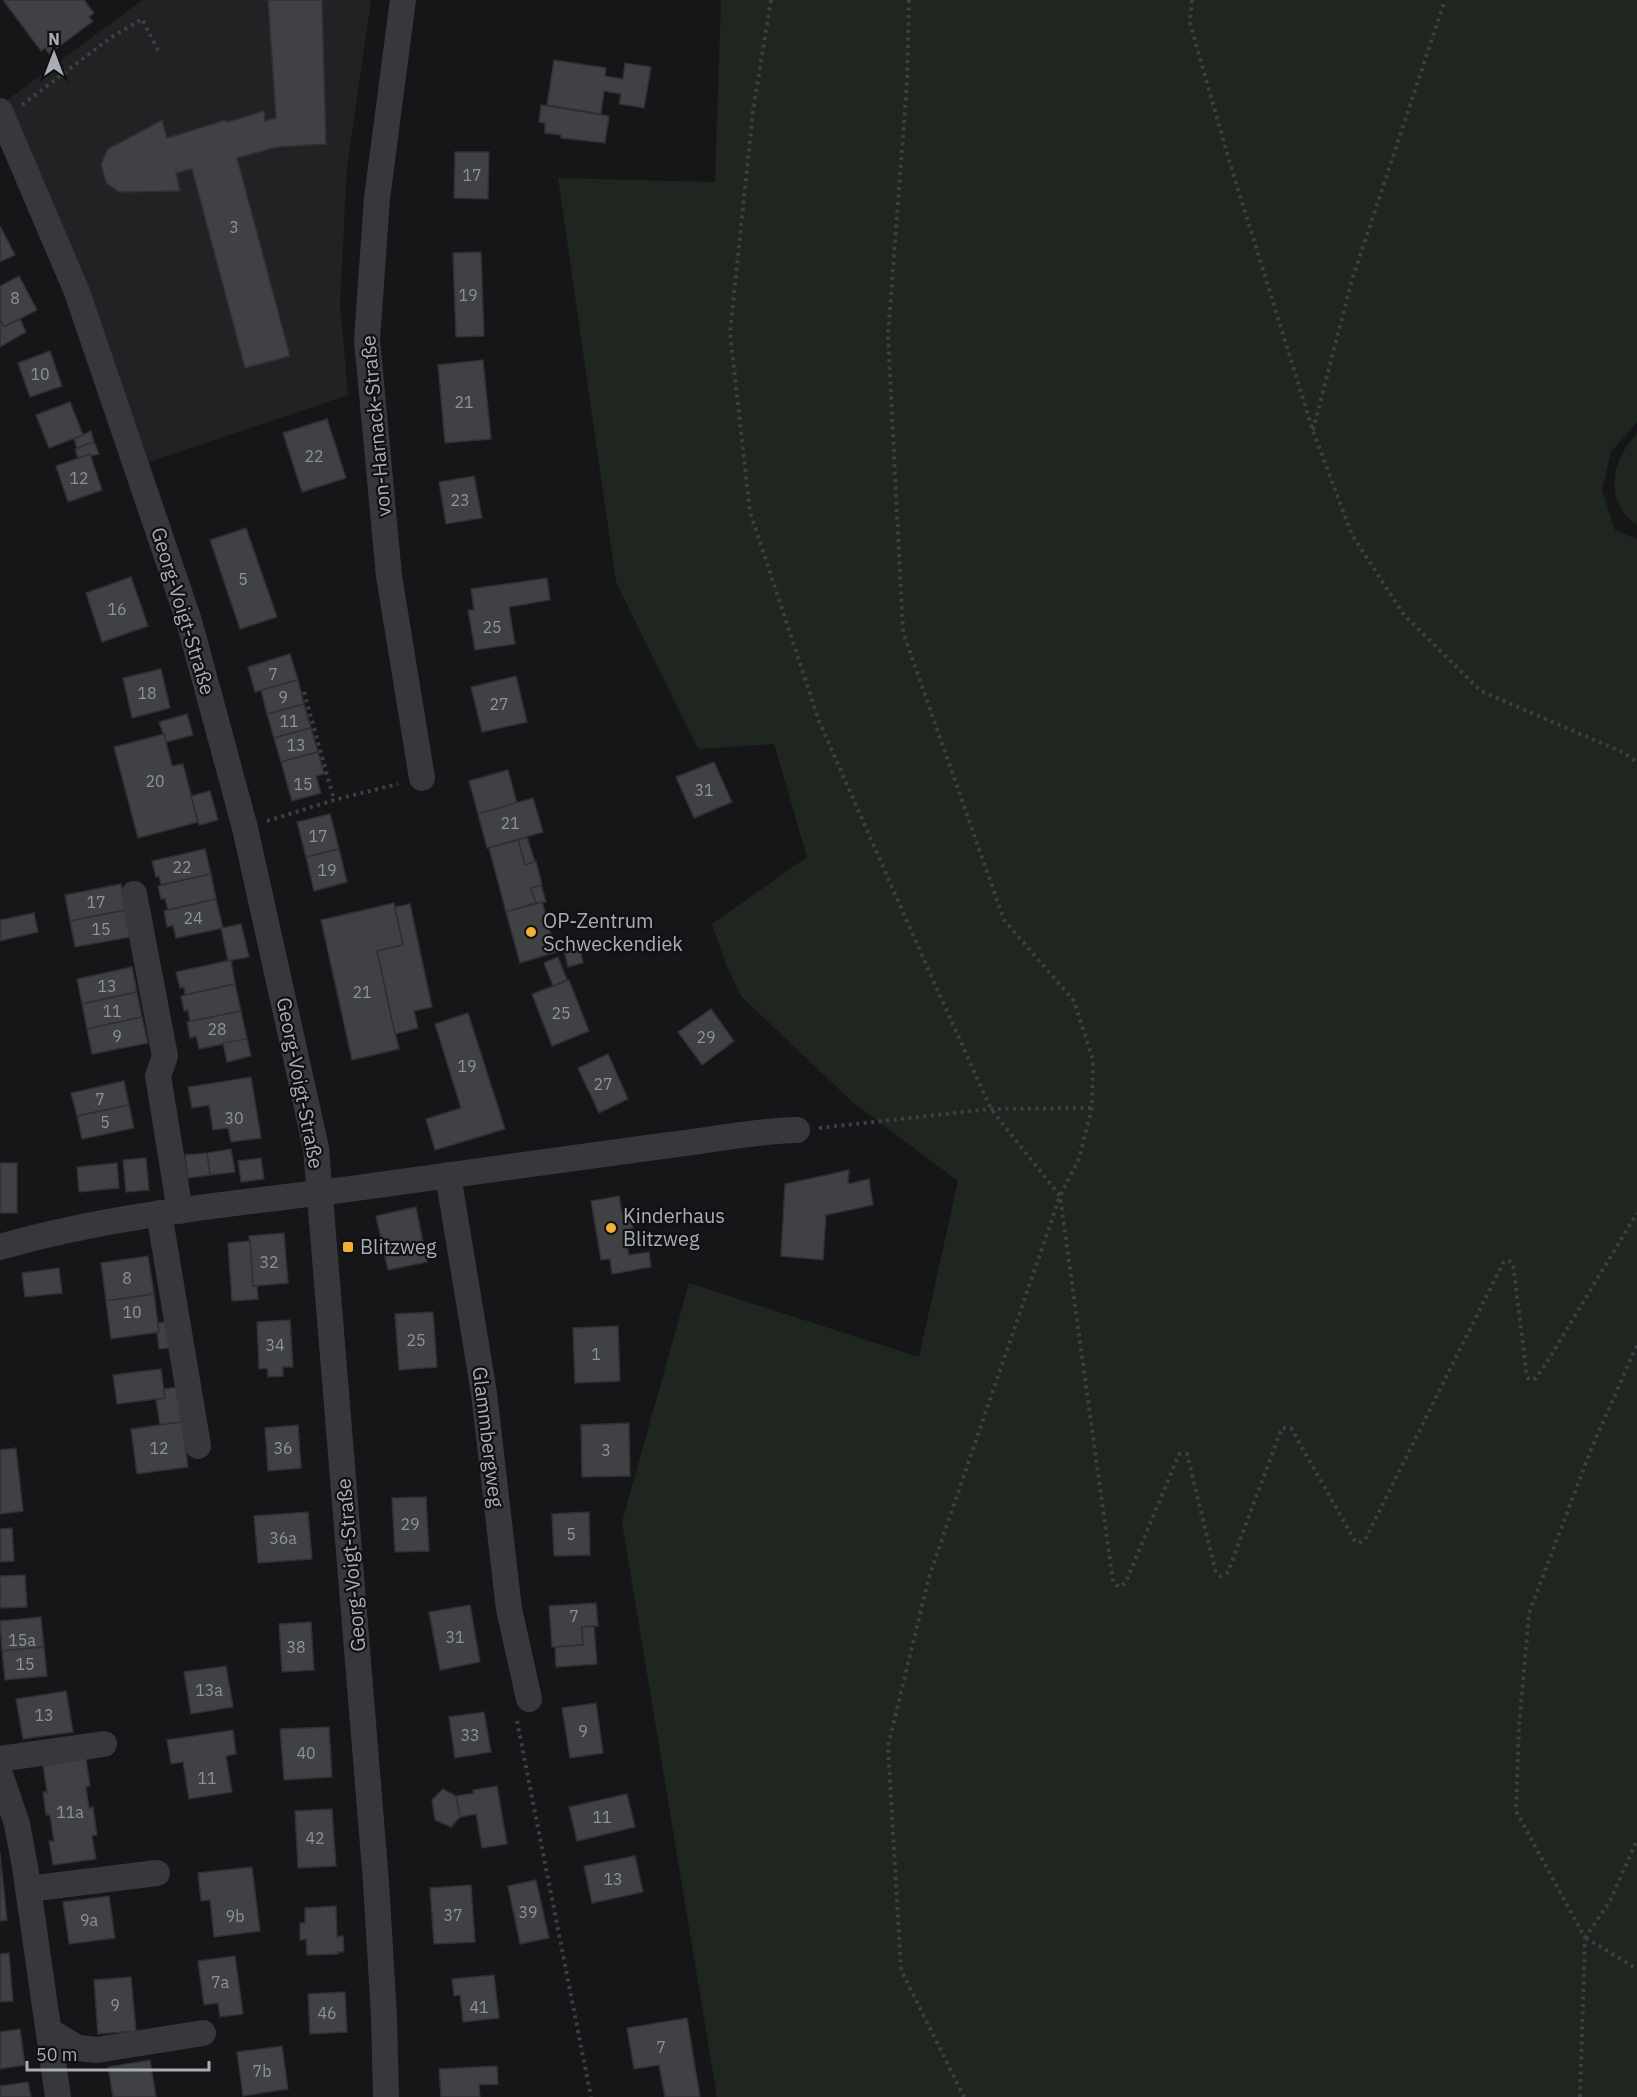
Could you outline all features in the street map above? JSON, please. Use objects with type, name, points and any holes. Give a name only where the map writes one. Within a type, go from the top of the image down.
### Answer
[{"type":"street","name":"von-Harnack-Straße","points":[[403,0],[377,198],[367,340],[388,576],[422,778]]},
{"type":"street","name":"Georg-Voigt-Straße","points":[[2,115],[77,292],[185,609],[245,828],[316,1148],[376,1882],[386,2097]]},
{"type":"street","points":[[134,894],[165,1056],[158,1076],[170,1212],[198,1446]]},
{"type":"street","points":[[0,1247],[96,1223],[170,1212],[797,1130]]},
{"type":"street","name":"Glammbergweg","points":[[448,1175],[484,1393],[509,1609],[529,1699]]},
{"type":"street","points":[[0,1760],[104,1744]]},
{"type":"street","points":[[0,1773],[17,1824],[58,2097]]},
{"type":"street","points":[[28,1889],[157,1873]]},
{"type":"street","points":[[49,2031],[78,2048],[97,2050],[203,2033]]},
{"type":"path","points":[[771,0],[753,111],[730,333],[750,512],[819,721],[991,1109],[1060,1196],[1113,1582],[1119,1587],[1126,1582],[1179,1455],[1187,1455],[1216,1573],[1221,1576],[1228,1572],[1282,1428],[1291,1428],[1355,1541],[1359,1543],[1365,1540],[1503,1263],[1508,1260],[1513,1264],[1527,1377],[1530,1380],[1536,1378],[1547,1362],[1637,1213]]},
{"type":"path","points":[[909,0],[908,82],[888,336],[903,632],[1004,920],[1074,1000],[1093,1060],[1092,1108],[1079,1159],[1060,1196],[930,1577],[888,1746],[901,1970],[964,2097]]},
{"type":"path","points":[[1192,0],[1190,23],[1229,160],[1313,431],[1352,535],[1404,615],[1481,691],[1622,752],[1637,762]]},
{"type":"path","points":[[1313,431],[1352,280],[1444,0]]},
{"type":"path","points":[[2,115],[110,38],[142,19],[160,54]]},
{"type":"path","points":[[304,692],[334,800]]},
{"type":"path","points":[[245,828],[334,800],[422,778]]},
{"type":"path","points":[[797,1130],[991,1109],[1092,1108]]},
{"type":"path","points":[[1580,2097],[1585,1938],[1516,1811],[1519,1727],[1528,1613],[1592,1447],[1637,1345]]},
{"type":"path","points":[[1585,1938],[1610,1901],[1637,1840]]},
{"type":"path","points":[[1585,1938],[1637,1969]]},
{"type":"shaded area","points":[[142,0],[371,0],[347,167],[340,304],[348,395],[149,462],[79,278],[6,101]]},
{"type":"shaded area","points":[[721,0],[1637,0],[1637,422],[1611,452],[1602,490],[1615,530],[1637,539],[1637,2097],[717,2097],[622,1522],[689,1283],[919,1357],[958,1181],[850,1100],[741,996],[726,965],[712,924],[807,857],[774,744],[698,749],[616,582],[558,178],[715,182]]},
{"type":"shaded area","points":[[1637,434],[1637,525],[1626,516],[1619,505],[1614,481],[1621,456]]},
{"type":"building","points":[[3,0],[84,0],[94,13],[89,17],[93,21],[49,54],[45,48],[41,51]]},
{"type":"building","points":[[268,0],[322,0],[326,144],[277,147],[237,158],[290,356],[245,368],[192,169],[176,173],[180,191],[119,192],[106,183],[101,164],[108,149],[162,120],[167,138],[264,111],[265,121],[276,118]]},
{"type":"building","points":[[554,60],[606,68],[605,76],[623,79],[625,63],[651,67],[644,108],[619,104],[621,94],[604,91],[601,114],[547,105]]},
{"type":"building","points":[[541,105],[609,116],[605,143],[561,138],[561,135],[545,133],[545,123],[539,122]]},
{"type":"building","points":[[455,152],[489,152],[488,199],[454,198]]},
{"type":"building","points":[[0,226],[15,255],[0,262]]},
{"type":"building","points":[[481,252],[484,336],[456,337],[453,253]]},
{"type":"building","points":[[19,276],[37,310],[4,327],[0,319],[0,286]]},
{"type":"building","points":[[0,319],[4,327],[20,319],[26,332],[0,347]]},
{"type":"building","points":[[50,351],[62,386],[30,397],[18,363]]},
{"type":"building","points":[[483,360],[491,439],[445,443],[438,365]]},
{"type":"building","points":[[70,402],[83,435],[49,448],[36,415]]},
{"type":"building","points":[[327,419],[346,478],[302,492],[283,433]]},
{"type":"building","points":[[91,431],[94,442],[77,448],[74,439]]},
{"type":"building","points":[[94,442],[99,454],[78,459],[75,449]]},
{"type":"building","points":[[90,454],[102,490],[68,502],[56,466]]},
{"type":"building","points":[[474,476],[482,518],[446,524],[439,482]]},
{"type":"building","points":[[246,528],[277,617],[240,629],[210,540]]},
{"type":"building","points":[[131,577],[148,626],[102,642],[86,593]]},
{"type":"building","points":[[547,578],[550,600],[509,607],[515,644],[475,650],[468,610],[474,610],[471,589]]},
{"type":"building","points":[[290,654],[298,680],[255,692],[248,667]]},
{"type":"building","points":[[161,669],[170,708],[132,718],[123,678]]},
{"type":"building","points":[[516,676],[527,722],[482,732],[471,687]]},
{"type":"building","points":[[298,680],[304,704],[267,714],[261,690]]},
{"type":"building","points":[[304,704],[311,728],[274,738],[267,714]]},
{"type":"building","points":[[187,714],[193,735],[166,742],[159,722]]},
{"type":"building","points":[[311,728],[318,752],[281,762],[274,738]]},
{"type":"building","points":[[164,734],[172,766],[183,764],[198,822],[138,838],[114,747]]},
{"type":"building","points":[[318,752],[324,774],[316,776],[321,793],[292,801],[281,762]]},
{"type":"building","points":[[714,762],[732,802],[694,818],[676,777]]},
{"type":"building","points":[[508,770],[517,803],[478,814],[469,781]]},
{"type":"building","points":[[210,791],[218,820],[199,825],[191,796]]},
{"type":"building","points":[[533,798],[543,832],[487,848],[478,814]]},
{"type":"building","points":[[330,814],[339,849],[306,857],[297,822]]},
{"type":"building","points":[[527,837],[535,862],[525,865],[518,840]]},
{"type":"building","points":[[518,840],[525,865],[536,861],[542,885],[531,888],[536,903],[506,912],[489,848]]},
{"type":"building","points":[[205,849],[211,874],[161,885],[159,876],[156,877],[152,861]]},
{"type":"building","points":[[339,849],[347,882],[314,891],[306,857]]},
{"type":"building","points":[[211,874],[216,899],[168,910],[165,899],[161,899],[158,886]]},
{"type":"building","points":[[121,884],[126,910],[70,921],[65,895]]},
{"type":"building","points":[[541,885],[546,902],[536,903],[531,888]]},
{"type":"building","points":[[216,899],[223,928],[176,938],[173,925],[167,927],[164,911]]},
{"type":"building","name":"OP-Zentrum Schweckendiek","points":[[542,902],[556,952],[520,963],[506,912]]},
{"type":"building","points":[[394,903],[403,945],[377,951],[399,1049],[352,1060],[321,920]]},
{"type":"building","points":[[410,904],[432,1007],[414,1011],[418,1028],[395,1034],[377,951],[403,945],[395,907]]},
{"type":"building","points":[[126,910],[131,937],[75,947],[70,921]]},
{"type":"building","points":[[34,913],[38,932],[0,941],[0,920]]},
{"type":"building","points":[[241,924],[249,957],[228,961],[221,928]]},
{"type":"building","points":[[580,946],[583,963],[568,967],[564,950]]},
{"type":"building","points":[[558,957],[567,980],[553,986],[544,963]]},
{"type":"building","points":[[231,960],[235,984],[185,995],[184,987],[180,988],[176,972]]},
{"type":"building","points":[[132,967],[137,992],[82,1004],[77,979]]},
{"type":"building","points":[[569,980],[589,1031],[552,1046],[532,994]]},
{"type":"building","points":[[235,984],[241,1011],[190,1022],[188,1010],[184,1011],[181,996]]},
{"type":"building","points":[[137,992],[142,1017],[87,1029],[82,1004]]},
{"type":"building","points":[[711,1009],[734,1041],[702,1065],[678,1032]]},
{"type":"building","points":[[241,1011],[247,1039],[199,1049],[196,1036],[190,1038],[187,1022]]},
{"type":"building","points":[[468,1013],[505,1129],[435,1150],[426,1119],[461,1108],[435,1024]]},
{"type":"building","points":[[142,1017],[148,1043],[92,1054],[87,1029]]},
{"type":"building","points":[[247,1039],[251,1056],[227,1062],[223,1043]]},
{"type":"building","points":[[608,1054],[628,1099],[599,1113],[578,1068]]},
{"type":"building","points":[[251,1077],[261,1138],[231,1142],[228,1128],[213,1130],[209,1105],[192,1108],[188,1087]]},
{"type":"building","points":[[124,1081],[129,1105],[77,1116],[71,1093]]},
{"type":"building","points":[[129,1105],[134,1128],[82,1139],[77,1116]]},
{"type":"building","points":[[231,1149],[235,1172],[210,1175],[207,1153]]},
{"type":"building","points":[[207,1153],[210,1175],[188,1178],[185,1155]]},
{"type":"building","points":[[146,1158],[149,1190],[126,1192],[123,1160]]},
{"type":"building","points":[[261,1158],[264,1179],[241,1182],[238,1161]]},
{"type":"building","points":[[0,1163],[17,1163],[17,1213],[0,1213]]},
{"type":"building","points":[[117,1163],[119,1188],[79,1192],[77,1167]]},
{"type":"building","points":[[849,1170],[848,1184],[869,1179],[873,1205],[826,1215],[823,1260],[781,1256],[785,1184]]},
{"type":"building","points":[[619,1196],[622,1213],[630,1212],[633,1229],[625,1231],[629,1255],[649,1252],[651,1267],[612,1274],[610,1259],[601,1260],[591,1201]]},
{"type":"building","points":[[416,1207],[427,1262],[388,1270],[376,1216]]},
{"type":"building","points":[[284,1233],[288,1283],[253,1286],[249,1236]]},
{"type":"building","points":[[250,1241],[253,1286],[257,1286],[258,1299],[232,1301],[228,1243]]},
{"type":"building","points":[[148,1256],[154,1294],[106,1301],[101,1263]]},
{"type":"building","points":[[59,1268],[62,1293],[25,1297],[22,1273]]},
{"type":"building","points":[[154,1294],[159,1332],[111,1339],[106,1301]]},
{"type":"building","points":[[433,1312],[437,1367],[399,1370],[395,1314]]},
{"type":"building","points":[[290,1320],[293,1367],[283,1367],[283,1376],[268,1377],[267,1368],[259,1369],[257,1322]]},
{"type":"building","points":[[171,1321],[175,1347],[159,1349],[158,1323]]},
{"type":"building","points":[[618,1326],[620,1381],[575,1383],[573,1328]]},
{"type":"building","points":[[161,1369],[165,1398],[117,1404],[113,1375]]},
{"type":"building","points":[[178,1387],[182,1422],[160,1425],[156,1400],[165,1398],[164,1389]]},
{"type":"building","points":[[182,1422],[188,1467],[137,1474],[131,1429]]},
{"type":"building","points":[[629,1423],[630,1476],[582,1477],[581,1425]]},
{"type":"building","points":[[298,1425],[301,1468],[268,1471],[265,1428]]},
{"type":"building","points":[[16,1448],[23,1511],[0,1514],[0,1450]]},
{"type":"building","points":[[426,1497],[429,1551],[395,1552],[392,1498]]},
{"type":"building","points":[[308,1512],[312,1559],[258,1563],[254,1516]]},
{"type":"building","points":[[589,1512],[590,1555],[554,1556],[552,1514]]},
{"type":"building","points":[[12,1528],[14,1561],[0,1562],[0,1529]]},
{"type":"building","points":[[25,1575],[27,1607],[0,1608],[0,1576]]},
{"type":"building","points":[[596,1603],[598,1626],[582,1627],[583,1645],[552,1647],[549,1606]]},
{"type":"building","points":[[470,1605],[480,1662],[440,1670],[429,1612]]},
{"type":"building","points":[[41,1617],[44,1647],[2,1651],[0,1621]]},
{"type":"building","points":[[311,1622],[314,1670],[282,1672],[279,1624]]},
{"type":"building","points":[[594,1626],[597,1664],[556,1667],[555,1647],[583,1645],[582,1627]]},
{"type":"building","points":[[44,1647],[47,1676],[5,1680],[2,1651]]},
{"type":"building","points":[[226,1666],[233,1707],[191,1714],[184,1672]]},
{"type":"building","points":[[66,1691],[73,1732],[23,1739],[16,1699]]},
{"type":"building","points":[[596,1703],[603,1753],[570,1758],[562,1708]]},
{"type":"building","points":[[484,1712],[491,1752],[455,1758],[449,1717]]},
{"type":"building","points":[[329,1727],[332,1777],[284,1780],[280,1729]]},
{"type":"building","points":[[233,1730],[236,1754],[226,1756],[232,1792],[189,1799],[183,1762],[171,1764],[167,1740]]},
{"type":"building","points":[[86,1759],[90,1786],[86,1787],[89,1808],[93,1807],[97,1835],[92,1836],[96,1859],[53,1865],[49,1841],[54,1841],[50,1815],[46,1815],[43,1792],[47,1792],[43,1765]]},
{"type":"building","points":[[497,1786],[507,1844],[482,1848],[476,1814],[460,1817],[456,1796],[474,1793],[473,1790]]},
{"type":"building","points":[[443,1789],[456,1796],[460,1817],[451,1827],[435,1820],[432,1800]]},
{"type":"building","points":[[627,1794],[635,1827],[577,1841],[569,1807]]},
{"type":"building","points":[[332,1809],[336,1866],[298,1868],[295,1811]]},
{"type":"building","points":[[0,1853],[7,1920],[0,1921]]},
{"type":"building","points":[[635,1856],[643,1892],[592,1903],[584,1866]]},
{"type":"building","points":[[252,1867],[260,1931],[214,1937],[210,1900],[201,1901],[198,1873]]},
{"type":"building","points":[[536,1880],[549,1938],[520,1944],[508,1886]]},
{"type":"building","points":[[471,1885],[475,1942],[434,1944],[430,1888]]},
{"type":"building","points":[[109,1896],[115,1938],[69,1944],[63,1902]]},
{"type":"building","points":[[336,1906],[337,1937],[343,1936],[344,1952],[307,1955],[306,1939],[300,1940],[300,1923],[305,1923],[305,1908]]},
{"type":"building","points":[[9,1953],[13,2001],[0,2002],[0,1954]]},
{"type":"building","points":[[235,1956],[243,2014],[220,2017],[218,2003],[204,2005],[198,1961]]},
{"type":"building","points":[[494,1975],[499,2018],[463,2022],[460,1995],[454,1996],[452,1979]]},
{"type":"building","points":[[131,1977],[136,2031],[98,2034],[94,1980]]},
{"type":"building","points":[[345,1992],[347,2032],[310,2034],[308,1994]]},
{"type":"building","points":[[687,2018],[700,2097],[665,2097],[659,2065],[634,2069],[627,2028]]},
{"type":"building","points":[[20,2029],[25,2065],[0,2069],[0,2032]]},
{"type":"building","points":[[282,2046],[288,2089],[243,2096],[237,2052]]},
{"type":"building","points":[[150,2060],[156,2097],[113,2097],[108,2067]]},
{"type":"building","points":[[497,2066],[498,2084],[479,2085],[480,2097],[441,2097],[439,2069]]},
{"type":"building","points":[[28,2082],[31,2097],[0,2097],[0,2086]]},
{"type":"place","name":"OP-Zentrum Schweckendiek","points":[[531,932]]},
{"type":"place","name":"Kinderhaus Blitzweg","points":[[611,1228]]},
{"type":"place","name":"Blitzweg","points":[[348,1247]]}]
